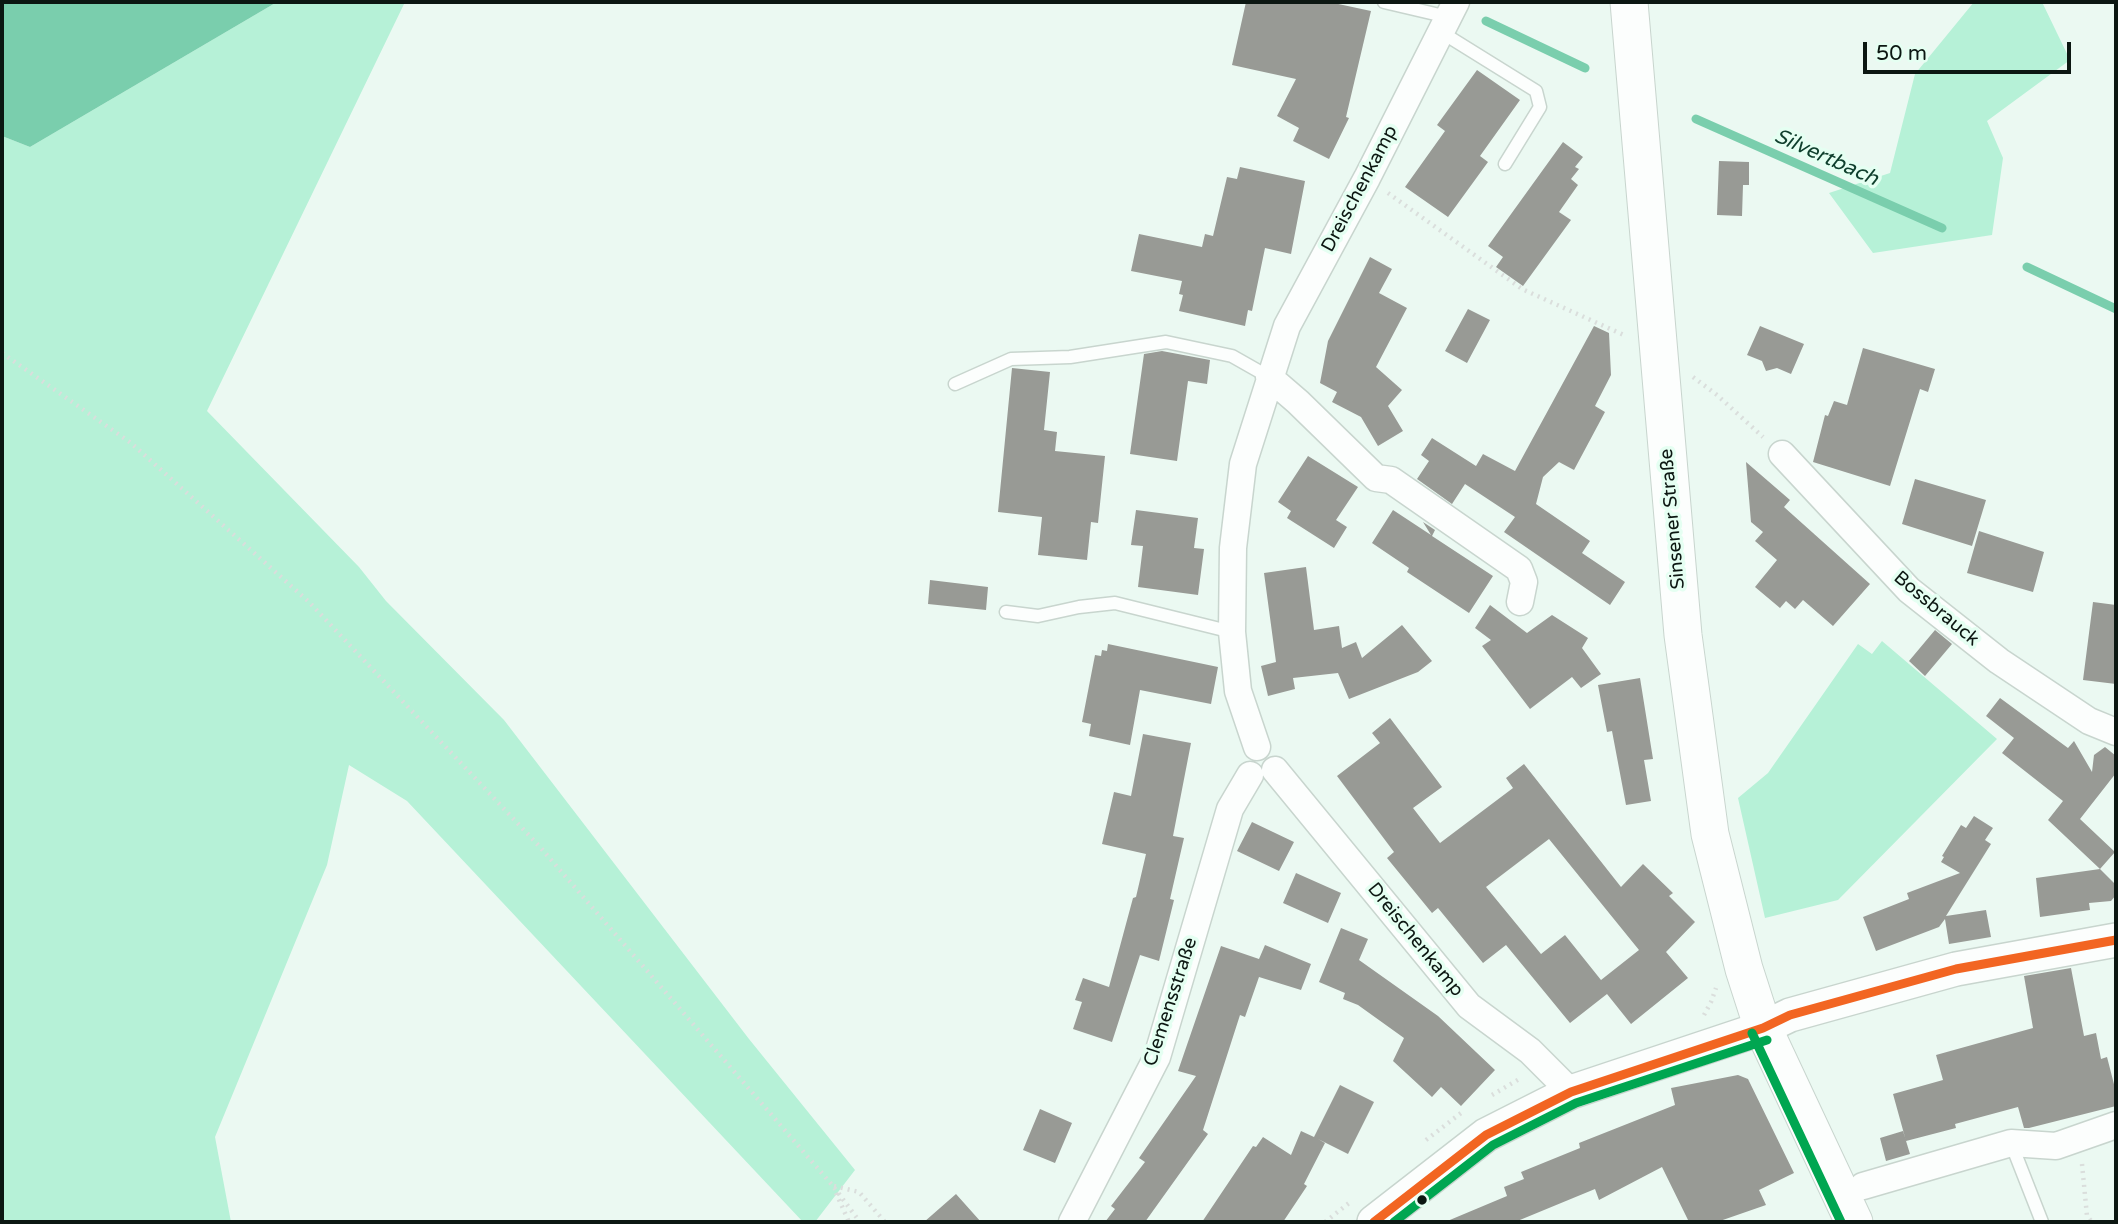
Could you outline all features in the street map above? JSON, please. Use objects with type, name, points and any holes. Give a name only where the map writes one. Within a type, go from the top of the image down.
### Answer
[{"type":"main road","name":"Sinsener Straße","points":[[1629,2],[1683,635],[1710,834],[1744,969],[1763,1028],[1854,1222]]},
{"type":"street","name":"Dreischenkamp","points":[[1448,17],[1367,178],[1287,326],[1269,377],[1243,464],[1233,548],[1232,632],[1238,691],[1257,747],[1271,750],[1277,763],[1263,772],[1469,1006],[1530,1051],[1571,1092]]},
{"type":"street","points":[[1269,377],[1376,478],[1391,480],[1519,569],[1524,582],[1520,602]]},
{"type":"street","name":"Bossbrauck","points":[[1782,454],[1909,590],[1999,661],[2089,721],[2116,732]]},
{"type":"street","name":"Clemensstraße","points":[[1072,1222],[1157,1057],[1230,809],[1263,772]]},
{"type":"street","points":[[1374,1222],[1486,1135],[1571,1092],[1763,1028],[1790,1015],[1956,968],[2116,940]]},
{"type":"street","points":[[1863,1186],[2011,1143],[2056,1146],[2116,1125]]},
{"type":"lane","points":[[1384,2],[1448,17],[1536,92],[1541,107],[1505,164]]},
{"type":"lane","points":[[955,384],[1011,359],[1070,358],[1166,342],[1232,356],[1269,377]]},
{"type":"lane","points":[[1006,612],[1038,616],[1115,603],[1232,632]]},
{"type":"lane","points":[[2011,1143],[2042,1222]]},
{"type":"path","points":[[1367,178],[1522,289],[1658,352],[1717,395],[1782,454]]},
{"type":"path","points":[[2,353],[131,443],[309,602],[540,847],[833,1186],[860,1222]]},
{"type":"path","points":[[2082,1164],[2087,1216],[2092,1222]]},
{"type":"path","points":[[833,1186],[849,1222]]},
{"type":"path","points":[[833,1186],[859,1192],[885,1222]]},
{"type":"shaded area","points":[[2,2],[277,2],[30,147],[2,136]]},
{"type":"shaded area","points":[[277,2],[405,2],[207,411],[359,567],[386,601],[504,720],[749,1039],[855,1170],[815,1222],[803,1222],[407,801],[349,765],[327,865],[215,1137],[231,1222],[2,1222],[2,136],[30,147]]},
{"type":"shaded area","points":[[1974,2],[2042,2],[2070,60],[1987,121],[2003,158],[1992,235],[1873,253],[1829,193],[1890,173],[1915,74]]},
{"type":"shaded area","points":[[1882,641],[1997,739],[1838,900],[1765,918],[1738,798],[1768,773],[1858,644],[1872,654]]},
{"type":"building","points":[[1246,2],[1329,2],[1371,11],[1346,117],[1349,118],[1329,159],[1293,141],[1299,128],[1277,116],[1296,79],[1232,65]]},
{"type":"building","points":[[1477,70],[1520,100],[1480,156],[1488,162],[1448,217],[1405,187],[1445,131],[1437,125]]},
{"type":"building","points":[[1563,142],[1583,157],[1575,167],[1579,169],[1571,179],[1578,185],[1559,212],[1571,220],[1523,286],[1496,267],[1503,257],[1488,246]]},
{"type":"building","points":[[1719,161],[1749,162],[1749,185],[1743,185],[1742,216],[1717,215]]},
{"type":"building","points":[[1240,167],[1305,181],[1291,254],[1265,248],[1252,311],[1248,310],[1245,326],[1179,311],[1183,295],[1179,294],[1182,281],[1131,271],[1139,234],[1202,247],[1205,234],[1213,236],[1227,177],[1237,179]]},
{"type":"building","points":[[1370,257],[1392,269],[1379,293],[1407,308],[1376,367],[1402,390],[1388,406],[1403,431],[1378,446],[1361,417],[1332,402],[1337,392],[1320,383],[1328,341]]},
{"type":"building","points":[[1468,309],[1490,320],[1467,363],[1445,351]]},
{"type":"building","points":[[1594,326],[1609,333],[1611,375],[1595,406],[1605,412],[1574,470],[1559,462],[1543,477],[1536,504],[1590,541],[1582,553],[1625,582],[1610,605],[1504,532],[1515,517],[1465,484],[1452,504],[1417,479],[1429,461],[1421,455],[1432,438],[1476,466],[1483,454],[1515,471]]},
{"type":"building","points":[[1760,326],[1804,344],[1791,374],[1777,368],[1766,371],[1762,361],[1747,355]]},
{"type":"building","points":[[1863,348],[1935,369],[1928,392],[1920,389],[1890,486],[1813,462],[1825,415],[1828,416],[1834,401],[1847,405]]},
{"type":"building","points":[[1162,351],[1210,360],[1207,384],[1188,381],[1177,461],[1130,454],[1144,354]]},
{"type":"building","points":[[1012,368],[1050,372],[1044,430],[1057,432],[1055,451],[1105,456],[1098,523],[1091,522],[1087,560],[1038,555],[1042,517],[998,512]]},
{"type":"building","points":[[1308,456],[1358,487],[1336,520],[1347,527],[1334,548],[1287,518],[1291,511],[1278,502]]},
{"type":"building","points":[[1746,462],[1790,500],[1784,507],[1870,584],[1833,626],[1803,600],[1795,609],[1786,601],[1780,608],[1755,587],[1777,560],[1755,541],[1763,532],[1751,522]]},
{"type":"building","points":[[1915,479],[1986,500],[1972,546],[1902,524]]},
{"type":"building","points":[[1136,510],[1198,518],[1194,548],[1204,549],[1198,595],[1138,587],[1143,546],[1131,545]]},
{"type":"building","points":[[1393,510],[1431,535],[1423,522],[1435,530],[1432,536],[1493,576],[1469,613],[1407,572],[1409,568],[1372,543]]},
{"type":"building","points":[[1979,531],[2044,552],[2033,592],[1967,573]]},
{"type":"building","points":[[1306,567],[1314,630],[1339,626],[1342,648],[1356,642],[1362,658],[1402,625],[1432,661],[1418,672],[1349,699],[1338,673],[1293,678],[1295,689],[1268,696],[1261,666],[1276,662],[1264,573]]},
{"type":"building","points":[[930,580],[988,587],[986,610],[928,604]]},
{"type":"building","points":[[2093,602],[2116,605],[2116,684],[2083,680]]},
{"type":"building","points":[[1490,605],[1527,633],[1552,615],[1588,638],[1582,648],[1601,674],[1581,688],[1572,677],[1530,709],[1482,646],[1491,640],[1475,628]]},
{"type":"building","points":[[1935,630],[1952,644],[1925,676],[1909,661]]},
{"type":"building","points":[[1108,644],[1218,667],[1211,704],[1140,690],[1130,745],[1089,736],[1091,724],[1082,722],[1095,655],[1101,656],[1102,650],[1107,651]]},
{"type":"building","points":[[1640,678],[1653,759],[1644,760],[1651,801],[1626,805],[1612,731],[1607,732],[1598,685]]},
{"type":"building","points":[[2000,698],[2068,748],[2074,741],[2092,772],[2094,755],[2105,747],[2116,756],[2116,773],[2080,819],[2115,852],[2100,869],[2048,820],[2063,801],[2002,753],[2014,738],[1986,716]]},
{"type":"building","points":[[1390,718],[1442,787],[1413,808],[1440,843],[1513,788],[1506,778],[1524,764],[1621,887],[1643,864],[1673,893],[1669,896],[1695,922],[1666,952],[1688,978],[1631,1024],[1607,994],[1570,1023],[1506,945],[1483,963],[1438,908],[1432,913],[1387,858],[1394,852],[1337,776],[1380,743],[1372,733]],"holes":[[[1549,839],[1639,950],[1601,980],[1565,935],[1541,954],[1486,887]]]},
{"type":"building","points":[[1143,734],[1191,743],[1173,836],[1184,838],[1170,899],[1174,900],[1159,961],[1140,955],[1112,1042],[1073,1029],[1082,1002],[1075,1000],[1083,978],[1109,987],[1133,898],[1136,897],[1146,854],[1102,844],[1114,792],[1131,796]]},
{"type":"building","points":[[1974,816],[1993,828],[1985,840],[1991,844],[1946,916],[1986,910],[1991,937],[1949,944],[1945,919],[1939,927],[1876,951],[1863,917],[1909,899],[1907,893],[1960,873],[1941,862],[1944,857],[1942,856],[1961,825],[1966,828]]},
{"type":"building","points":[[1252,822],[1294,842],[1279,871],[1237,851]]},
{"type":"building","points":[[2100,869],[2116,885],[2116,895],[2111,901],[2089,903],[2090,910],[2040,917],[2036,878]]},
{"type":"building","points":[[1296,873],[1341,893],[1328,923],[1283,903]]},
{"type":"building","points":[[1341,928],[1368,939],[1359,960],[1438,1016],[1495,1070],[1461,1106],[1441,1087],[1432,1097],[1393,1061],[1404,1038],[1358,1005],[1343,999],[1345,993],[1319,982]]},
{"type":"building","points":[[1265,945],[1311,964],[1301,990],[1259,977],[1245,1017],[1240,1015],[1203,1130],[1208,1134],[1145,1222],[1105,1222],[1115,1209],[1111,1206],[1145,1162],[1139,1158],[1196,1076],[1178,1071],[1221,946],[1259,959]]},
{"type":"building","points":[[2071,968],[2084,1036],[2096,1033],[2101,1059],[2107,1057],[2116,1092],[2116,1106],[2029,1128],[2024,1128],[2018,1107],[1906,1141],[1893,1094],[1943,1080],[1936,1055],[2033,1028],[2024,976]]},
{"type":"building","points":[[1738,1075],[1748,1079],[1794,1173],[1759,1190],[1766,1205],[1717,1222],[1689,1222],[1662,1167],[1599,1200],[1595,1189],[1515,1222],[1445,1222],[1507,1196],[1504,1187],[1524,1179],[1521,1172],[1580,1148],[1579,1143],[1675,1105],[1671,1088]]},
{"type":"building","points":[[1340,1085],[1374,1102],[1348,1154],[1318,1139],[1325,1143],[1304,1184],[1307,1186],[1283,1222],[1202,1222],[1253,1146],[1256,1147],[1263,1137],[1291,1155],[1301,1131],[1314,1137]]},
{"type":"building","points":[[1040,1109],[1072,1123],[1055,1163],[1023,1150]]},
{"type":"building","points":[[1903,1131],[1910,1154],[1886,1161],[1880,1138]]},
{"type":"building","points":[[956,1194],[981,1222],[924,1222]]},
{"type":"waterway","name":"Silvertbach","points":[[1486,21],[1585,68]]},
{"type":"waterway","name":"Silvertbach","points":[[1696,119],[1942,228]]},
{"type":"waterway","name":"Silvertbach","points":[[2027,267],[2116,309]]},
{"type":"transit line","points":[[1374,1222],[1486,1135],[1571,1092],[1763,1028],[1790,1015],[1956,969],[2116,940]]},
{"type":"transit line","points":[[1752,1033],[1841,1222]]},
{"type":"transit line","points":[[1394,1222],[1493,1145],[1576,1103],[1767,1040]]}]
